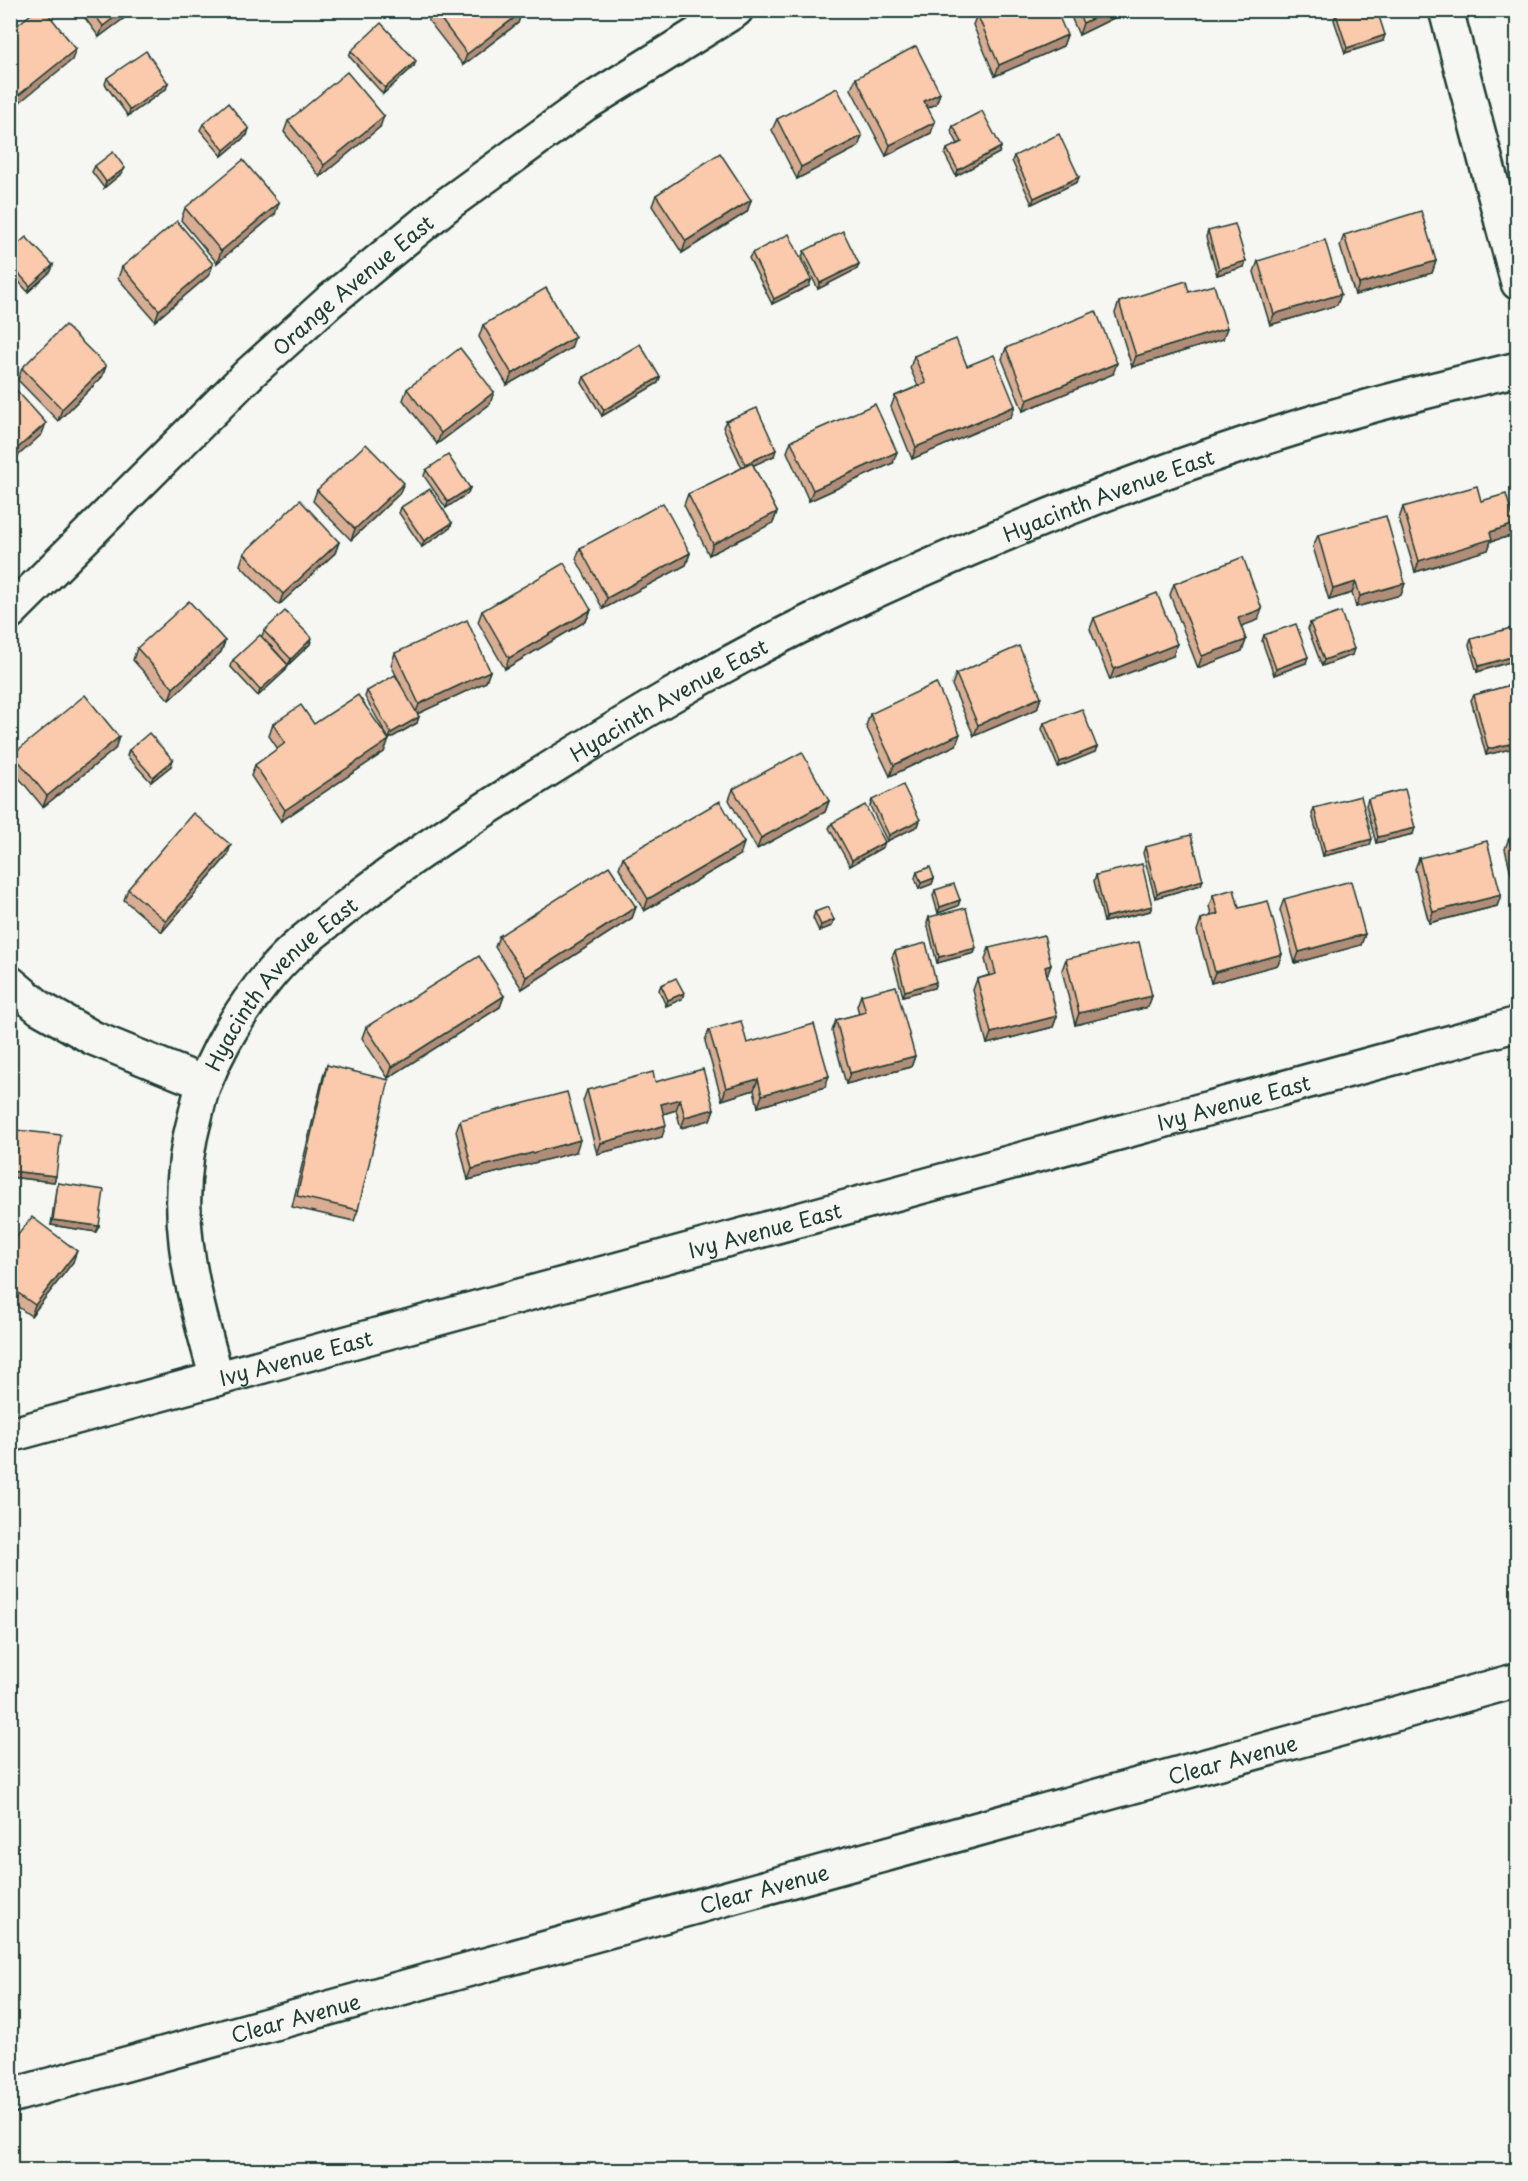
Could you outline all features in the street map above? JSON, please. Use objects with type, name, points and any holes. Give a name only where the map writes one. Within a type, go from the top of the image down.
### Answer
[{"type":"street","name":"Orange Avenue East","points":[[10,612],[251,372],[340,292],[449,203],[585,104],[736,10]]},
{"type":"street","points":[[1446,10],[1518,283]]},
{"type":"street","name":"Hyacinth Avenue East","points":[[217,1379],[188,1266],[182,1204],[188,1144],[204,1083],[237,1017],[275,968],[320,927],[386,876],[469,818],[649,708],[814,620],[966,549],[1122,487],[1296,428],[1443,387],[1518,369]]},
{"type":"street","points":[[10,983],[40,1008],[93,1038],[204,1083]]},
{"type":"street","name":"Ivy Avenue East","points":[[10,1435],[1518,1024]]},
{"type":"street","name":"Clear Avenue","points":[[10,2096],[1518,1680]]},
{"type":"building","points":[[36,10],[45,10],[76,49],[10,102],[10,31]]},
{"type":"building","points":[[91,10],[124,10],[103,26]]},
{"type":"building","points":[[434,10],[521,10],[522,12],[467,54]]},
{"type":"building","points":[[984,10],[1056,10],[1067,35],[999,65],[977,14]]},
{"type":"building","points":[[1077,10],[1110,10],[1083,23]]},
{"type":"building","points":[[1346,10],[1377,10],[1385,35],[1347,48],[1336,14]]},
{"type":"building","points":[[381,23],[416,61],[385,88],[351,51]]},
{"type":"building","points":[[916,46],[940,93],[924,101],[935,122],[890,145],[856,78]]},
{"type":"building","points":[[146,51],[168,83],[130,110],[107,78]]},
{"type":"building","points":[[347,72],[384,116],[324,165],[288,121]]},
{"type":"building","points":[[837,88],[862,136],[801,167],[777,119]]},
{"type":"building","points":[[228,103],[249,129],[224,150],[203,124]]},
{"type":"building","points":[[982,111],[1001,147],[958,170],[947,149],[962,142],[953,126]]},
{"type":"building","points":[[1059,134],[1079,177],[1034,198],[1014,156]]},
{"type":"building","points":[[113,152],[125,168],[106,182],[95,166]]},
{"type":"building","points":[[720,153],[751,200],[686,241],[656,195]]},
{"type":"building","points":[[243,160],[279,203],[221,251],[185,208]]},
{"type":"building","points":[[1421,211],[1436,261],[1359,284],[1344,235]]},
{"type":"building","points":[[177,221],[213,264],[159,310],[122,267]]},
{"type":"building","points":[[1235,224],[1246,261],[1219,269],[1208,231]]},
{"type":"building","points":[[843,231],[859,264],[820,283],[804,251]]},
{"type":"building","points":[[789,234],[811,280],[774,299],[752,253]]},
{"type":"building","points":[[26,237],[53,265],[30,286],[10,264],[10,251]]},
{"type":"building","points":[[1325,240],[1341,294],[1274,314],[1258,261]]},
{"type":"building","points":[[1186,281],[1189,292],[1214,285],[1227,328],[1136,356],[1119,302]]},
{"type":"building","points":[[546,288],[575,337],[512,374],[483,325]]},
{"type":"building","points":[[1096,311],[1117,363],[1027,400],[1006,348]]},
{"type":"building","points":[[65,325],[106,366],[62,409],[22,368]]},
{"type":"building","points":[[956,339],[967,366],[994,355],[1015,406],[916,447],[895,396],[926,383],[914,356]]},
{"type":"building","points":[[640,344],[660,377],[604,410],[584,377]]},
{"type":"building","points":[[460,348],[494,392],[441,433],[407,389]]},
{"type":"building","points":[[10,383],[46,423],[10,455]]},
{"type":"building","points":[[875,404],[897,452],[813,490],[791,441]]},
{"type":"building","points":[[757,408],[776,450],[745,464],[726,421]]},
{"type":"building","points":[[366,444],[404,483],[355,529],[317,490]]},
{"type":"building","points":[[448,455],[470,488],[448,502],[426,470]]},
{"type":"building","points":[[752,463],[777,512],[713,544],[688,494]]},
{"type":"building","points":[[1477,486],[1481,501],[1506,494],[1515,524],[1490,532],[1492,539],[1419,561],[1403,507]]},
{"type":"building","points":[[430,489],[452,523],[424,541],[401,507]]},
{"type":"building","points":[[300,500],[339,542],[283,594],[244,553]]},
{"type":"building","points":[[663,503],[690,553],[607,598],[580,548]]},
{"type":"building","points":[[1386,516],[1405,583],[1360,596],[1356,582],[1333,589],[1318,535]]},
{"type":"building","points":[[1243,557],[1262,609],[1238,618],[1246,640],[1202,656],[1174,584]]},
{"type":"building","points":[[564,563],[591,610],[509,658],[482,611]]},
{"type":"building","points":[[1157,593],[1177,644],[1114,669],[1094,618]]},
{"type":"building","points":[[189,601],[225,641],[173,688],[137,648]]},
{"type":"building","points":[[285,611],[312,638],[291,659],[264,631]]},
{"type":"building","points":[[1341,612],[1354,649],[1324,660],[1310,623]]},
{"type":"building","points":[[467,620],[490,671],[419,704],[395,653]]},
{"type":"building","points":[[1296,624],[1308,657],[1276,669],[1264,635]]},
{"type":"building","points":[[1511,628],[1518,655],[1479,666],[1471,639]]},
{"type":"building","points":[[260,635],[288,665],[260,690],[233,660]]},
{"type":"building","points":[[1019,646],[1041,697],[978,725],[956,674]]},
{"type":"building","points":[[395,675],[419,717],[391,733],[367,691]]},
{"type":"building","points":[[936,683],[960,734],[894,765],[870,714]]},
{"type":"building","points":[[1518,683],[1518,742],[1488,749],[1474,695]]},
{"type":"building","points":[[85,695],[119,737],[47,796],[13,754]]},
{"type":"building","points":[[358,695],[389,740],[285,810],[255,765],[285,743],[273,724],[301,705],[314,724]]},
{"type":"building","points":[[1082,709],[1097,747],[1060,762],[1044,723]]},
{"type":"building","points":[[149,733],[173,760],[153,777],[129,750]]},
{"type":"building","points":[[802,752],[829,801],[761,838],[733,789]]},
{"type":"building","points":[[903,785],[920,820],[889,835],[872,800]]},
{"type":"building","points":[[1405,789],[1415,828],[1378,837],[1368,799]]},
{"type":"building","points":[[1361,796],[1372,839],[1325,851],[1314,808]]},
{"type":"building","points":[[720,801],[744,843],[648,899],[623,857]]},
{"type":"building","points":[[865,805],[885,842],[852,860],[832,823]]},
{"type":"building","points":[[193,813],[231,845],[166,921],[128,889]]},
{"type":"building","points":[[1191,835],[1203,880],[1157,893],[1145,847]]},
{"type":"building","points":[[1518,836],[1518,872],[1509,838]]},
{"type":"building","points":[[1487,841],[1501,895],[1433,912],[1419,858]]},
{"type":"building","points":[[1142,864],[1152,906],[1106,917],[1096,875]]},
{"type":"building","points":[[609,866],[636,907],[526,977],[499,936]]},
{"type":"building","points":[[930,867],[934,878],[921,883],[917,872]]},
{"type":"building","points":[[1351,881],[1365,934],[1299,952],[1284,899]]},
{"type":"building","points":[[954,884],[960,900],[940,907],[935,890]]},
{"type":"building","points":[[1234,889],[1239,908],[1268,901],[1282,954],[1215,972],[1201,919],[1218,914],[1213,895]]},
{"type":"building","points":[[828,907],[834,920],[821,925],[815,912]]},
{"type":"building","points":[[966,908],[976,948],[939,957],[929,917]]},
{"type":"building","points":[[1044,935],[1051,965],[1045,967],[1057,1016],[991,1033],[977,979],[996,974],[989,948]]},
{"type":"building","points":[[1139,942],[1152,996],[1079,1013],[1066,959]]},
{"type":"building","points":[[926,943],[936,982],[905,991],[895,951]]},
{"type":"building","points":[[479,956],[504,996],[392,1067],[366,1027]]},
{"type":"building","points":[[676,978],[684,993],[668,1000],[661,985]]},
{"type":"building","points":[[896,986],[915,1056],[850,1073],[836,1020],[866,1012],[861,995]]},
{"type":"building","points":[[741,1021],[747,1043],[814,1024],[829,1076],[762,1095],[758,1079],[726,1088],[709,1030]]},
{"type":"building","points":[[327,1065],[389,1080],[358,1210],[297,1196]]},
{"type":"building","points":[[703,1069],[714,1109],[685,1117],[680,1099],[661,1104],[666,1125],[601,1143],[587,1090],[653,1072],[655,1082]]},
{"type":"building","points":[[567,1092],[580,1140],[472,1169],[460,1120]]},
{"type":"building","points":[[15,1130],[61,1135],[56,1176],[11,1171]]},
{"type":"building","points":[[58,1183],[104,1190],[99,1226],[53,1220]]},
{"type":"building","points":[[32,1217],[77,1251],[35,1305],[10,1287],[10,1245]]},
{"type":"building","points":[[956,2162],[958,2170],[923,2170]]}]
